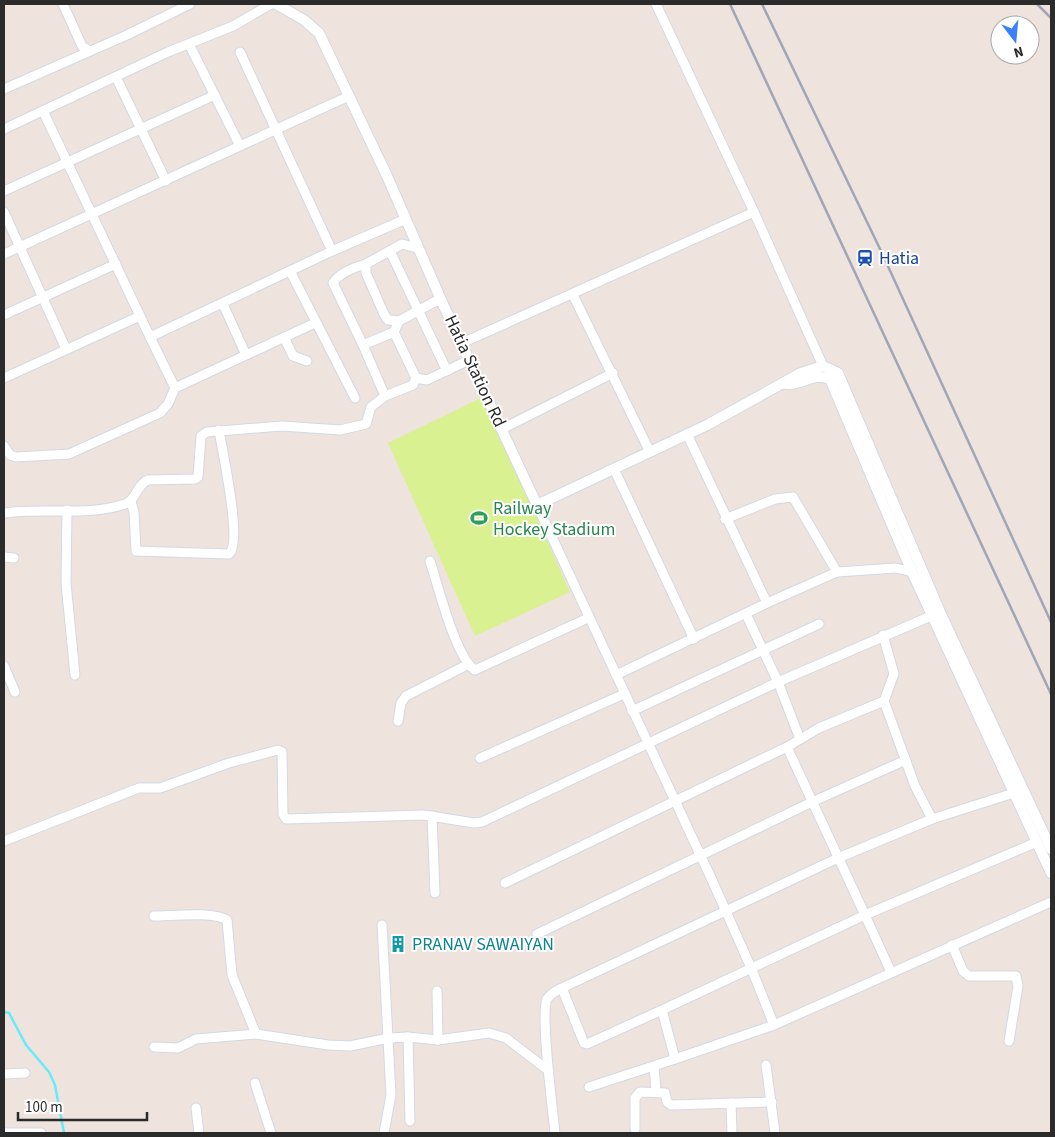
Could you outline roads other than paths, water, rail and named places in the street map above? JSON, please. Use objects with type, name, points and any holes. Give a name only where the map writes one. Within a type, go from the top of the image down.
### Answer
[{"type":"street","points":[[63,4],[82,46],[89,51]]},
{"type":"street","points":[[4,89],[190,4]]},
{"type":"street","points":[[4,129],[188,44],[241,22],[271,4]]},
{"type":"street","name":"Hatia Station Rd","points":[[276,4],[304,20],[319,33],[537,505]]},
{"type":"street","points":[[656,4],[754,212],[823,366],[838,373],[937,614],[1019,791],[1051,849]]},
{"type":"street","points":[[188,44],[240,146]]},
{"type":"street","points":[[240,52],[332,251]]},
{"type":"street","points":[[116,78],[166,181]]},
{"type":"street","points":[[4,191],[69,163],[214,95]]},
{"type":"street","points":[[4,254],[349,96]]},
{"type":"street","points":[[43,111],[94,214],[175,388]]},
{"type":"street","points":[[4,212],[66,349]]},
{"type":"street","points":[[462,343],[573,295],[754,212]]},
{"type":"street","points":[[150,337],[332,251],[406,219]]},
{"type":"street","points":[[385,396],[333,283],[348,271],[366,264],[402,244],[417,248]]},
{"type":"street","points":[[390,250],[447,370]]},
{"type":"street","points":[[4,315],[116,264]]},
{"type":"street","points":[[366,264],[366,273],[388,320],[399,321],[436,301],[442,302]]},
{"type":"street","points":[[290,271],[354,398]]},
{"type":"street","points":[[573,295],[613,373],[650,452]]},
{"type":"street","points":[[223,304],[246,355]]},
{"type":"street","points":[[4,378],[140,316]]},
{"type":"street","points":[[363,345],[394,332],[399,321]]},
{"type":"street","points":[[4,446],[7,458],[69,454],[82,449],[110,434],[160,413],[168,404],[175,388],[315,323]]},
{"type":"street","points":[[394,332],[416,378]]},
{"type":"street","points":[[284,337],[293,356],[307,361]]},
{"type":"street","points":[[416,378],[427,380],[469,360]]},
{"type":"street","points":[[774,1024],[752,970],[724,912],[700,855],[537,505],[687,434],[785,384],[801,373],[823,366]]},
{"type":"street","points":[[502,429],[613,373]]},
{"type":"street","points":[[785,384],[792,384],[813,377],[822,376],[830,379],[912,572],[937,614]]},
{"type":"street","points":[[4,513],[100,510],[130,502],[142,483],[148,480],[195,479],[198,477],[201,436],[207,432],[282,426],[346,429],[366,424],[373,403],[413,384],[416,378]]},
{"type":"street","points":[[130,502],[134,512],[134,547],[139,552],[225,554],[232,551],[233,510],[219,430]]},
{"type":"street","points":[[687,434],[725,519],[766,603]]},
{"type":"street","points":[[614,469],[694,639]]},
{"type":"street","points":[[725,519],[775,499],[793,497],[837,572]]},
{"type":"street","points":[[67,510],[66,583],[75,675]]},
{"type":"street","points":[[4,557],[14,558]]},
{"type":"street","points":[[430,561],[446,612],[467,665],[476,670],[588,618]]},
{"type":"street","points":[[616,675],[766,603],[837,572],[896,568],[912,572]]},
{"type":"street","points":[[746,614],[778,682],[800,739]]},
{"type":"street","points":[[4,841],[138,788],[160,788],[214,768],[273,750],[282,752],[283,814],[286,819],[432,816],[474,823],[482,822],[778,682],[937,614]]},
{"type":"street","points":[[632,711],[819,624]]},
{"type":"street","points":[[883,636],[894,674],[884,701],[915,786],[932,819]]},
{"type":"street","points":[[398,721],[401,703],[406,696],[467,665]]},
{"type":"street","points":[[4,666],[14,692]]},
{"type":"street","points":[[480,758],[624,694]]},
{"type":"street","points":[[505,883],[674,799],[787,747],[819,728],[884,701]]},
{"type":"street","points":[[787,747],[864,916],[892,972]]},
{"type":"street","points":[[537,934],[812,802],[906,760]]},
{"type":"street","points":[[555,1133],[549,1071],[546,1005],[552,993],[838,858],[932,819],[1019,791]]},
{"type":"street","points":[[1019,791],[1037,842],[1051,873]]},
{"type":"street","points":[[432,816],[435,893]]},
{"type":"street","points":[[562,988],[584,1043],[587,1044],[752,970],[864,916],[1037,842]]},
{"type":"street","points":[[589,1086],[675,1060],[774,1024],[1051,902]]},
{"type":"street","points":[[154,916],[204,916],[222,917],[227,920],[232,975],[256,1034]]},
{"type":"street","points":[[382,925],[391,1102],[384,1133]]},
{"type":"street","points":[[952,945],[963,971],[969,976],[1016,976],[1018,986],[1009,1041]]},
{"type":"street","points":[[437,991],[438,1040]]},
{"type":"street","points":[[662,1010],[675,1060]]},
{"type":"street","points":[[154,1047],[178,1048],[196,1039],[256,1034],[328,1045],[350,1046],[389,1038],[408,1037],[438,1040],[489,1032],[506,1038],[549,1071]]},
{"type":"street","points":[[408,1037],[410,1121]]},
{"type":"street","points":[[766,1065],[776,1133]]},
{"type":"street","points":[[654,1066],[656,1091]]},
{"type":"street","points":[[4,1074],[25,1074]]},
{"type":"street","points":[[255,1083],[271,1133]]},
{"type":"street","points":[[636,1129],[636,1095],[640,1092],[656,1091],[665,1093],[667,1102],[670,1105],[772,1102]]},
{"type":"street","points":[[731,1104],[732,1133]]},
{"type":"street","points":[[196,1108],[199,1133]]},
{"type":"street","points":[[4,1133],[41,1133]]},
{"type":"waterway","points":[[4,1012],[9,1013],[26,1045],[49,1072],[55,1085],[64,1133]]},
{"type":"railway","points":[[730,4],[1051,694]]},
{"type":"railway","points":[[762,4],[881,251],[1051,622]]},
{"type":"railway","points":[[1037,4],[1051,18]]},
{"type":"place","name":"Hatia","points":[[865,258]]},
{"type":"place","name":"Railway Hockey Stadium","points":[[479,518]]},
{"type":"place","name":"PRANAV SAWAIYAN","points":[[398,944]]}]
